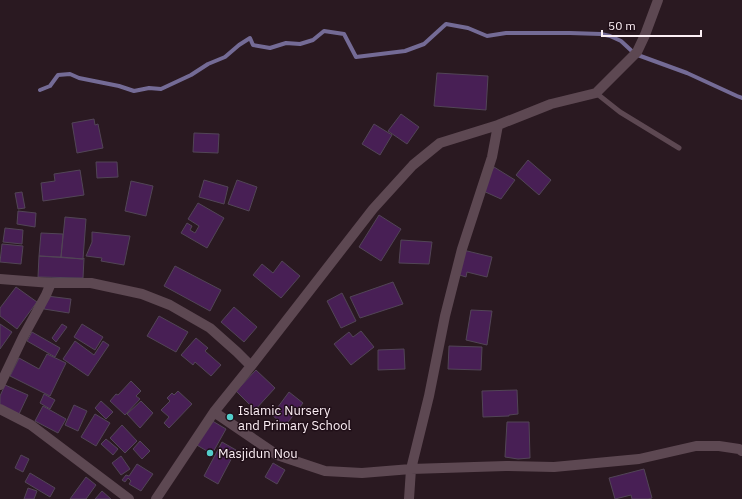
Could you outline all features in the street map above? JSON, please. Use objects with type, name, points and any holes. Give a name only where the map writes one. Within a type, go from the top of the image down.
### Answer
[{"type":"street","points":[[156,499],[214,412],[374,209],[413,165],[440,143],[498,125],[552,104],[596,93],[637,52],[658,1]]},
{"type":"street","points":[[409,499],[411,469],[429,396],[445,316],[462,249],[492,157],[498,125]]},
{"type":"street","points":[[0,279],[51,283],[91,283],[142,294],[170,305],[210,328],[251,366]]},
{"type":"street","points":[[0,385],[51,283]]},
{"type":"street","points":[[0,409],[31,425],[129,499]]},
{"type":"street","points":[[214,412],[277,455],[325,471],[362,473],[411,469],[506,466],[554,467],[639,459],[696,446],[719,446],[739,449],[742,451]]},
{"type":"lane","points":[[596,93],[620,112],[679,148]]},
{"type":"building","points":[[437,73],[488,76],[486,110],[434,106]]},
{"type":"building","points":[[401,114],[419,127],[407,144],[388,131]]},
{"type":"building","points":[[94,119],[95,125],[98,124],[103,148],[77,153],[72,123]]},
{"type":"building","points":[[374,124],[392,135],[380,155],[362,144]]},
{"type":"building","points":[[194,133],[219,134],[218,153],[193,152]]},
{"type":"building","points":[[528,160],[551,180],[539,195],[516,175]]},
{"type":"building","points":[[96,162],[117,162],[118,177],[97,178]]},
{"type":"building","points":[[494,167],[515,180],[501,199],[481,190]]},
{"type":"building","points":[[80,170],[84,195],[43,201],[41,183],[55,181],[54,174]]},
{"type":"building","points":[[204,180],[228,187],[224,204],[199,197]]},
{"type":"building","points":[[237,180],[257,187],[249,211],[228,204]]},
{"type":"building","points":[[131,181],[153,186],[146,216],[125,211]]},
{"type":"building","points":[[22,192],[25,208],[18,209],[15,193]]},
{"type":"building","points":[[198,203],[224,218],[207,248],[181,233],[187,223],[192,226],[190,230],[195,233],[199,226],[188,219]]},
{"type":"building","points":[[18,211],[36,213],[35,227],[17,224]]},
{"type":"building","points":[[379,215],[401,229],[381,261],[359,247]]},
{"type":"building","points":[[65,217],[86,219],[83,259],[61,257]]},
{"type":"building","points":[[5,228],[23,230],[22,244],[3,242]]},
{"type":"building","points":[[92,232],[130,236],[124,265],[101,261],[102,258],[86,256],[92,242]]},
{"type":"building","points":[[41,233],[63,234],[61,257],[39,256]]},
{"type":"building","points":[[401,240],[432,242],[429,264],[399,263]]},
{"type":"building","points":[[2,244],[23,246],[21,264],[0,262]]},
{"type":"building","points":[[463,250],[492,257],[487,277],[467,272],[466,277],[456,274]]},
{"type":"building","points":[[39,256],[84,258],[83,278],[38,277]]},
{"type":"building","points":[[282,261],[300,276],[281,298],[253,275],[262,264],[273,273]]},
{"type":"building","points":[[175,266],[221,290],[210,311],[164,286]]},
{"type":"building","points":[[393,282],[403,304],[360,318],[350,297]]},
{"type":"building","points":[[16,287],[37,302],[17,329],[0,316],[0,308]]},
{"type":"building","points":[[342,293],[356,321],[341,328],[327,301]]},
{"type":"building","points":[[47,296],[71,299],[69,313],[44,309]]},
{"type":"building","points":[[234,307],[257,327],[244,342],[221,322]]},
{"type":"building","points":[[471,310],[492,311],[487,345],[466,340]]},
{"type":"building","points":[[159,316],[188,332],[176,352],[147,336]]},
{"type":"building","points":[[0,324],[12,332],[0,349]]},
{"type":"building","points":[[62,324],[67,327],[56,342],[52,338]]},
{"type":"building","points":[[82,324],[103,337],[95,350],[74,337]]},
{"type":"building","points":[[361,331],[374,347],[351,365],[334,344],[349,332],[353,337]]},
{"type":"building","points":[[32,332],[60,348],[55,357],[27,341]]},
{"type":"building","points":[[196,338],[208,348],[205,351],[221,365],[211,376],[195,362],[193,365],[181,355]]},
{"type":"building","points":[[75,341],[94,355],[103,341],[109,345],[88,376],[63,359]]},
{"type":"building","points":[[449,346],[482,347],[481,370],[448,369]]},
{"type":"building","points":[[404,349],[405,369],[378,370],[378,350]]},
{"type":"building","points":[[47,354],[66,363],[50,396],[10,376],[19,358],[39,369]]},
{"type":"building","points":[[256,370],[275,388],[255,410],[236,391]]},
{"type":"building","points":[[131,381],[141,391],[136,396],[140,399],[125,415],[110,401]]},
{"type":"building","points":[[5,385],[28,395],[19,414],[0,405],[0,396]]},
{"type":"building","points":[[517,390],[518,414],[509,416],[483,417],[482,391]]},
{"type":"building","points":[[178,391],[192,404],[169,428],[164,423],[169,417],[161,410],[170,401],[167,398],[172,393],[174,395]]},
{"type":"building","points":[[289,392],[303,403],[285,426],[272,415]]},
{"type":"building","points":[[44,394],[55,400],[50,409],[40,403]]},
{"type":"building","points":[[101,401],[113,412],[106,419],[95,408]]},
{"type":"building","points":[[141,401],[153,413],[140,428],[127,414]]},
{"type":"building","points":[[74,405],[87,411],[78,431],[65,425]]},
{"type":"building","points":[[43,406],[66,419],[58,433],[35,421]]},
{"type":"building","points":[[95,414],[110,423],[96,446],[81,437]]},
{"type":"building","points":[[209,419],[226,429],[212,454],[195,444]]},
{"type":"building","points":[[507,422],[529,422],[530,458],[518,459],[505,457]]},
{"type":"building","points":[[122,425],[137,441],[125,453],[110,438]]},
{"type":"building","points":[[106,439],[118,449],[113,455],[101,444]]},
{"type":"building","points":[[140,441],[150,451],[142,459],[133,449]]},
{"type":"building","points":[[222,442],[236,450],[218,484],[204,476]]},
{"type":"building","points":[[21,455],[29,459],[23,472],[15,468]]},
{"type":"building","points":[[121,456],[130,469],[121,475],[112,463]]},
{"type":"building","points":[[273,463],[285,470],[277,484],[265,477]]},
{"type":"building","points":[[137,464],[153,474],[141,491],[129,484],[131,481],[128,478],[125,482],[122,480],[126,475],[129,476]]},
{"type":"building","points":[[644,469],[652,498],[632,499],[631,495],[615,499],[609,478]]},
{"type":"building","points":[[30,473],[55,488],[50,497],[25,482]]},
{"type":"building","points":[[86,477],[96,485],[86,499],[70,499]]},
{"type":"building","points":[[28,488],[37,491],[34,499],[24,499]]},
{"type":"building","points":[[102,491],[111,499],[95,499]]},
{"type":"waterway","points":[[40,90],[50,86],[58,75],[70,74],[79,78],[119,86],[134,91],[149,88],[161,89],[191,75],[208,64],[225,57],[250,38],[253,45],[270,48],[286,43],[300,44],[313,40],[324,31],[344,34],[356,57],[405,51],[424,44],[446,24],[468,28],[487,36],[506,33],[570,33],[601,34],[610,36],[621,41],[635,54],[687,73],[742,98]]},
{"type":"place","name":"Islamic Nursery and Primary School","points":[[230,417]]},
{"type":"place","name":"Masjidun Nou","points":[[210,453]]}]
